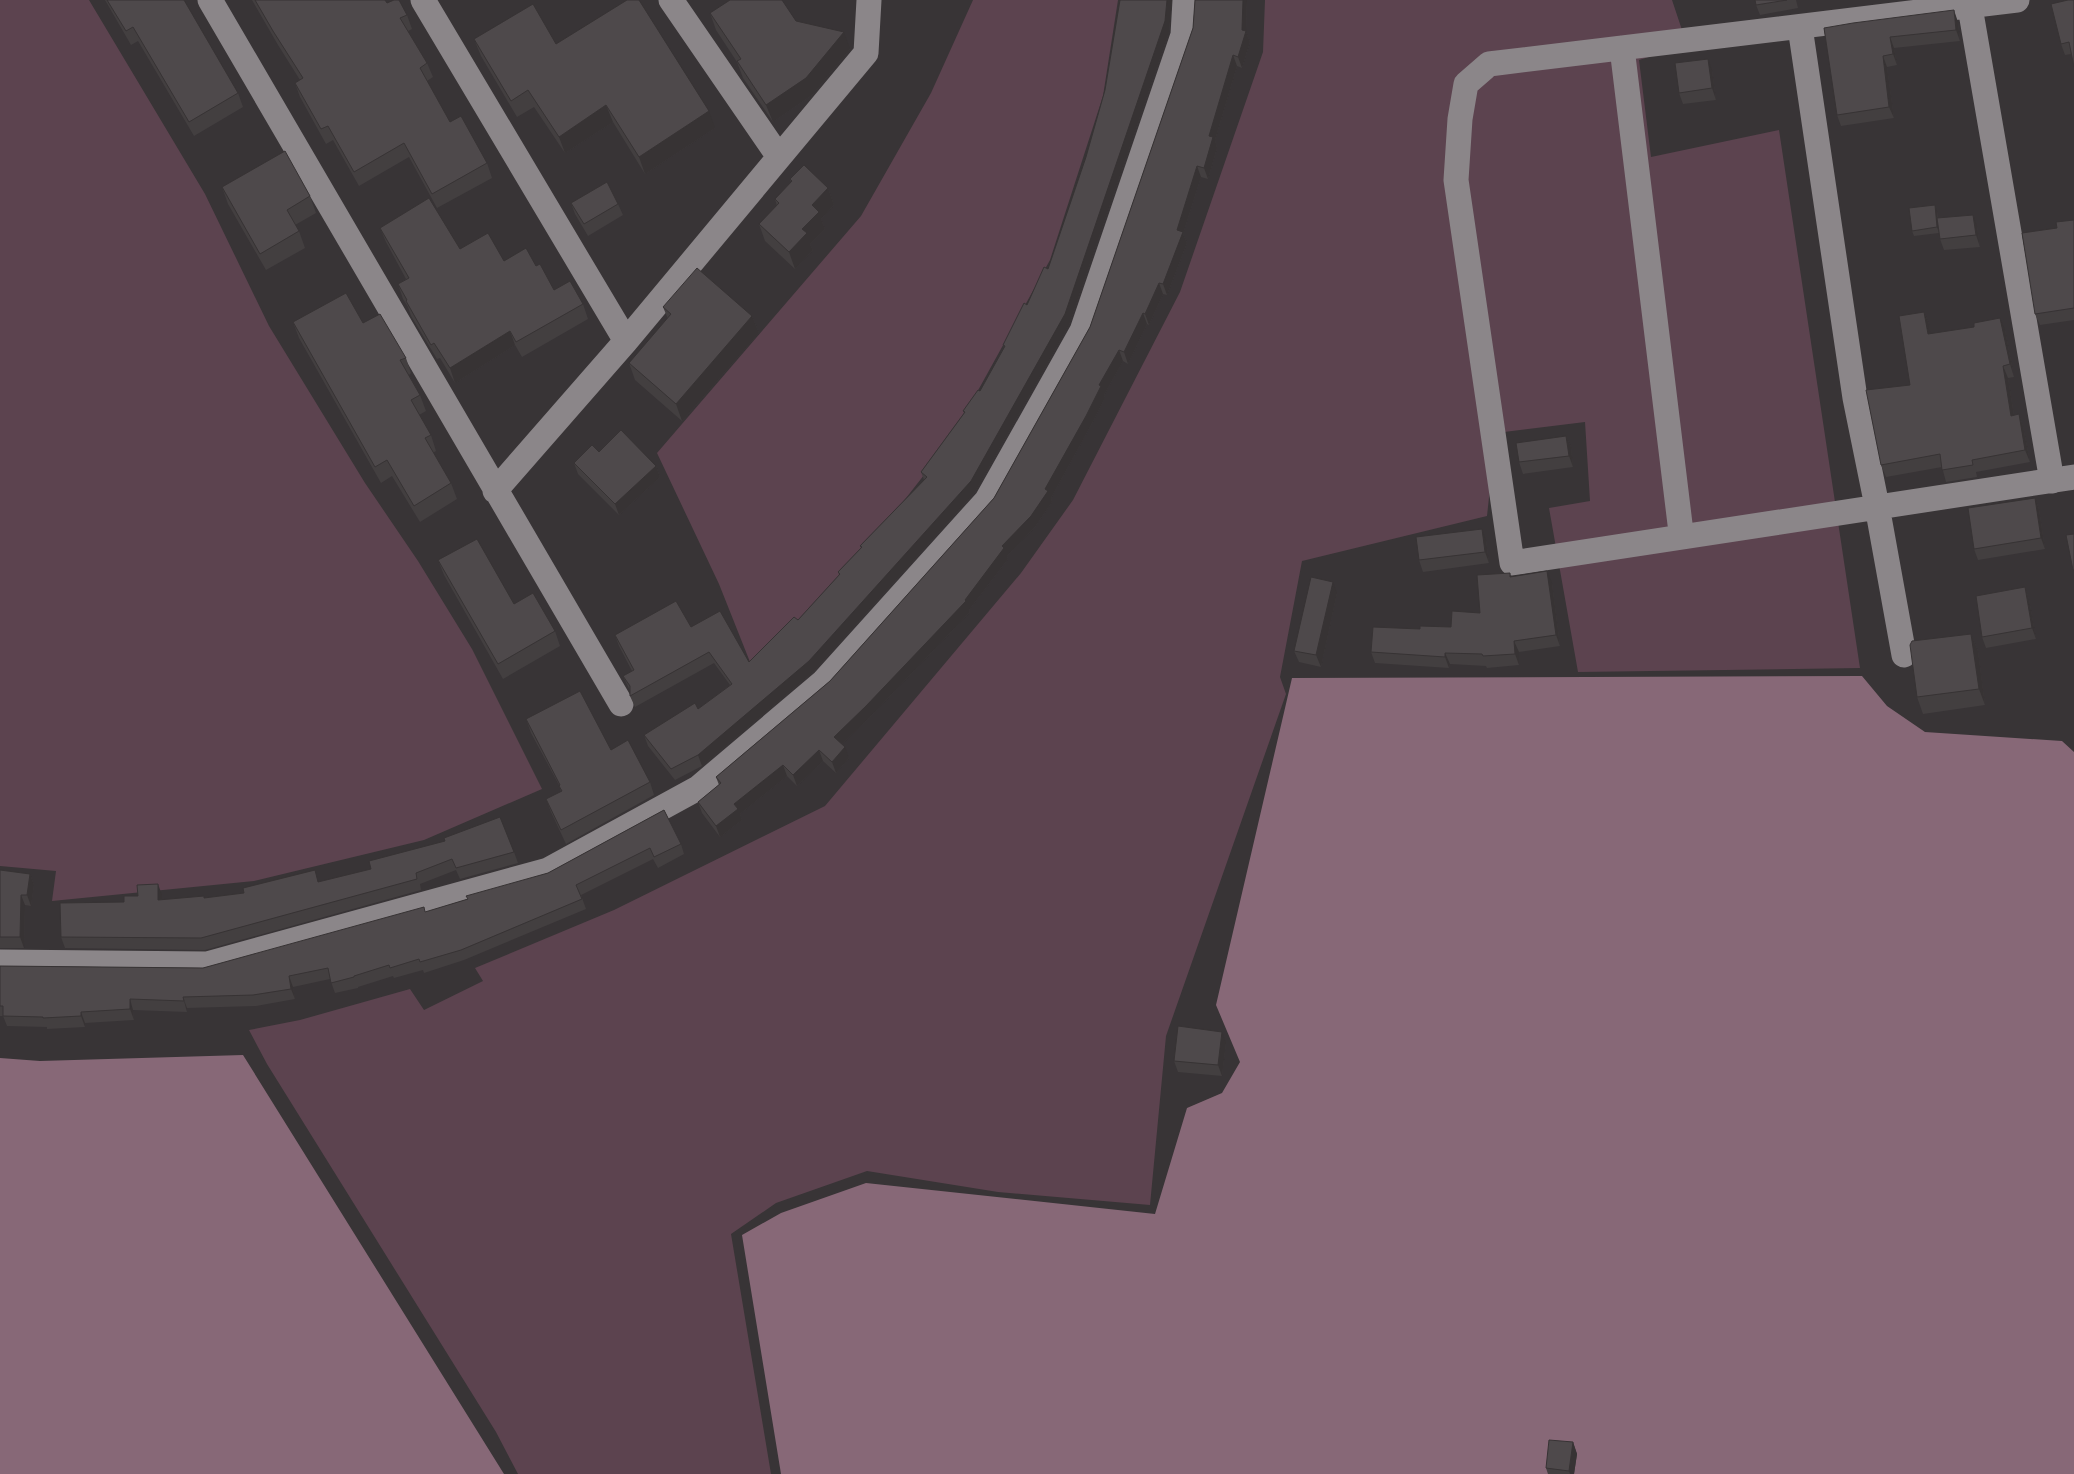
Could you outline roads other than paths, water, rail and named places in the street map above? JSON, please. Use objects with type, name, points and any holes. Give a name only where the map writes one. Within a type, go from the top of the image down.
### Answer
[{"type":"street","points":[[210,0],[621,704]]},
{"type":"street","points":[[423,0],[626,341]]},
{"type":"street","points":[[671,0],[779,157]]},
{"type":"street","points":[[495,491],[626,341],[866,53],[869,0]]},
{"type":"street","points":[[0,962],[207,964],[548,870],[698,788],[823,682],[987,500],[1082,331],[1183,35],[1185,0]]},
{"type":"street","points":[[1970,6],[2063,479],[1512,563],[1456,180],[1460,118],[1466,84],[1489,64],[2017,0]]},
{"type":"street","points":[[1800,27],[1855,398],[1904,655]]},
{"type":"street","points":[[1622,48],[1680,524]]}]
